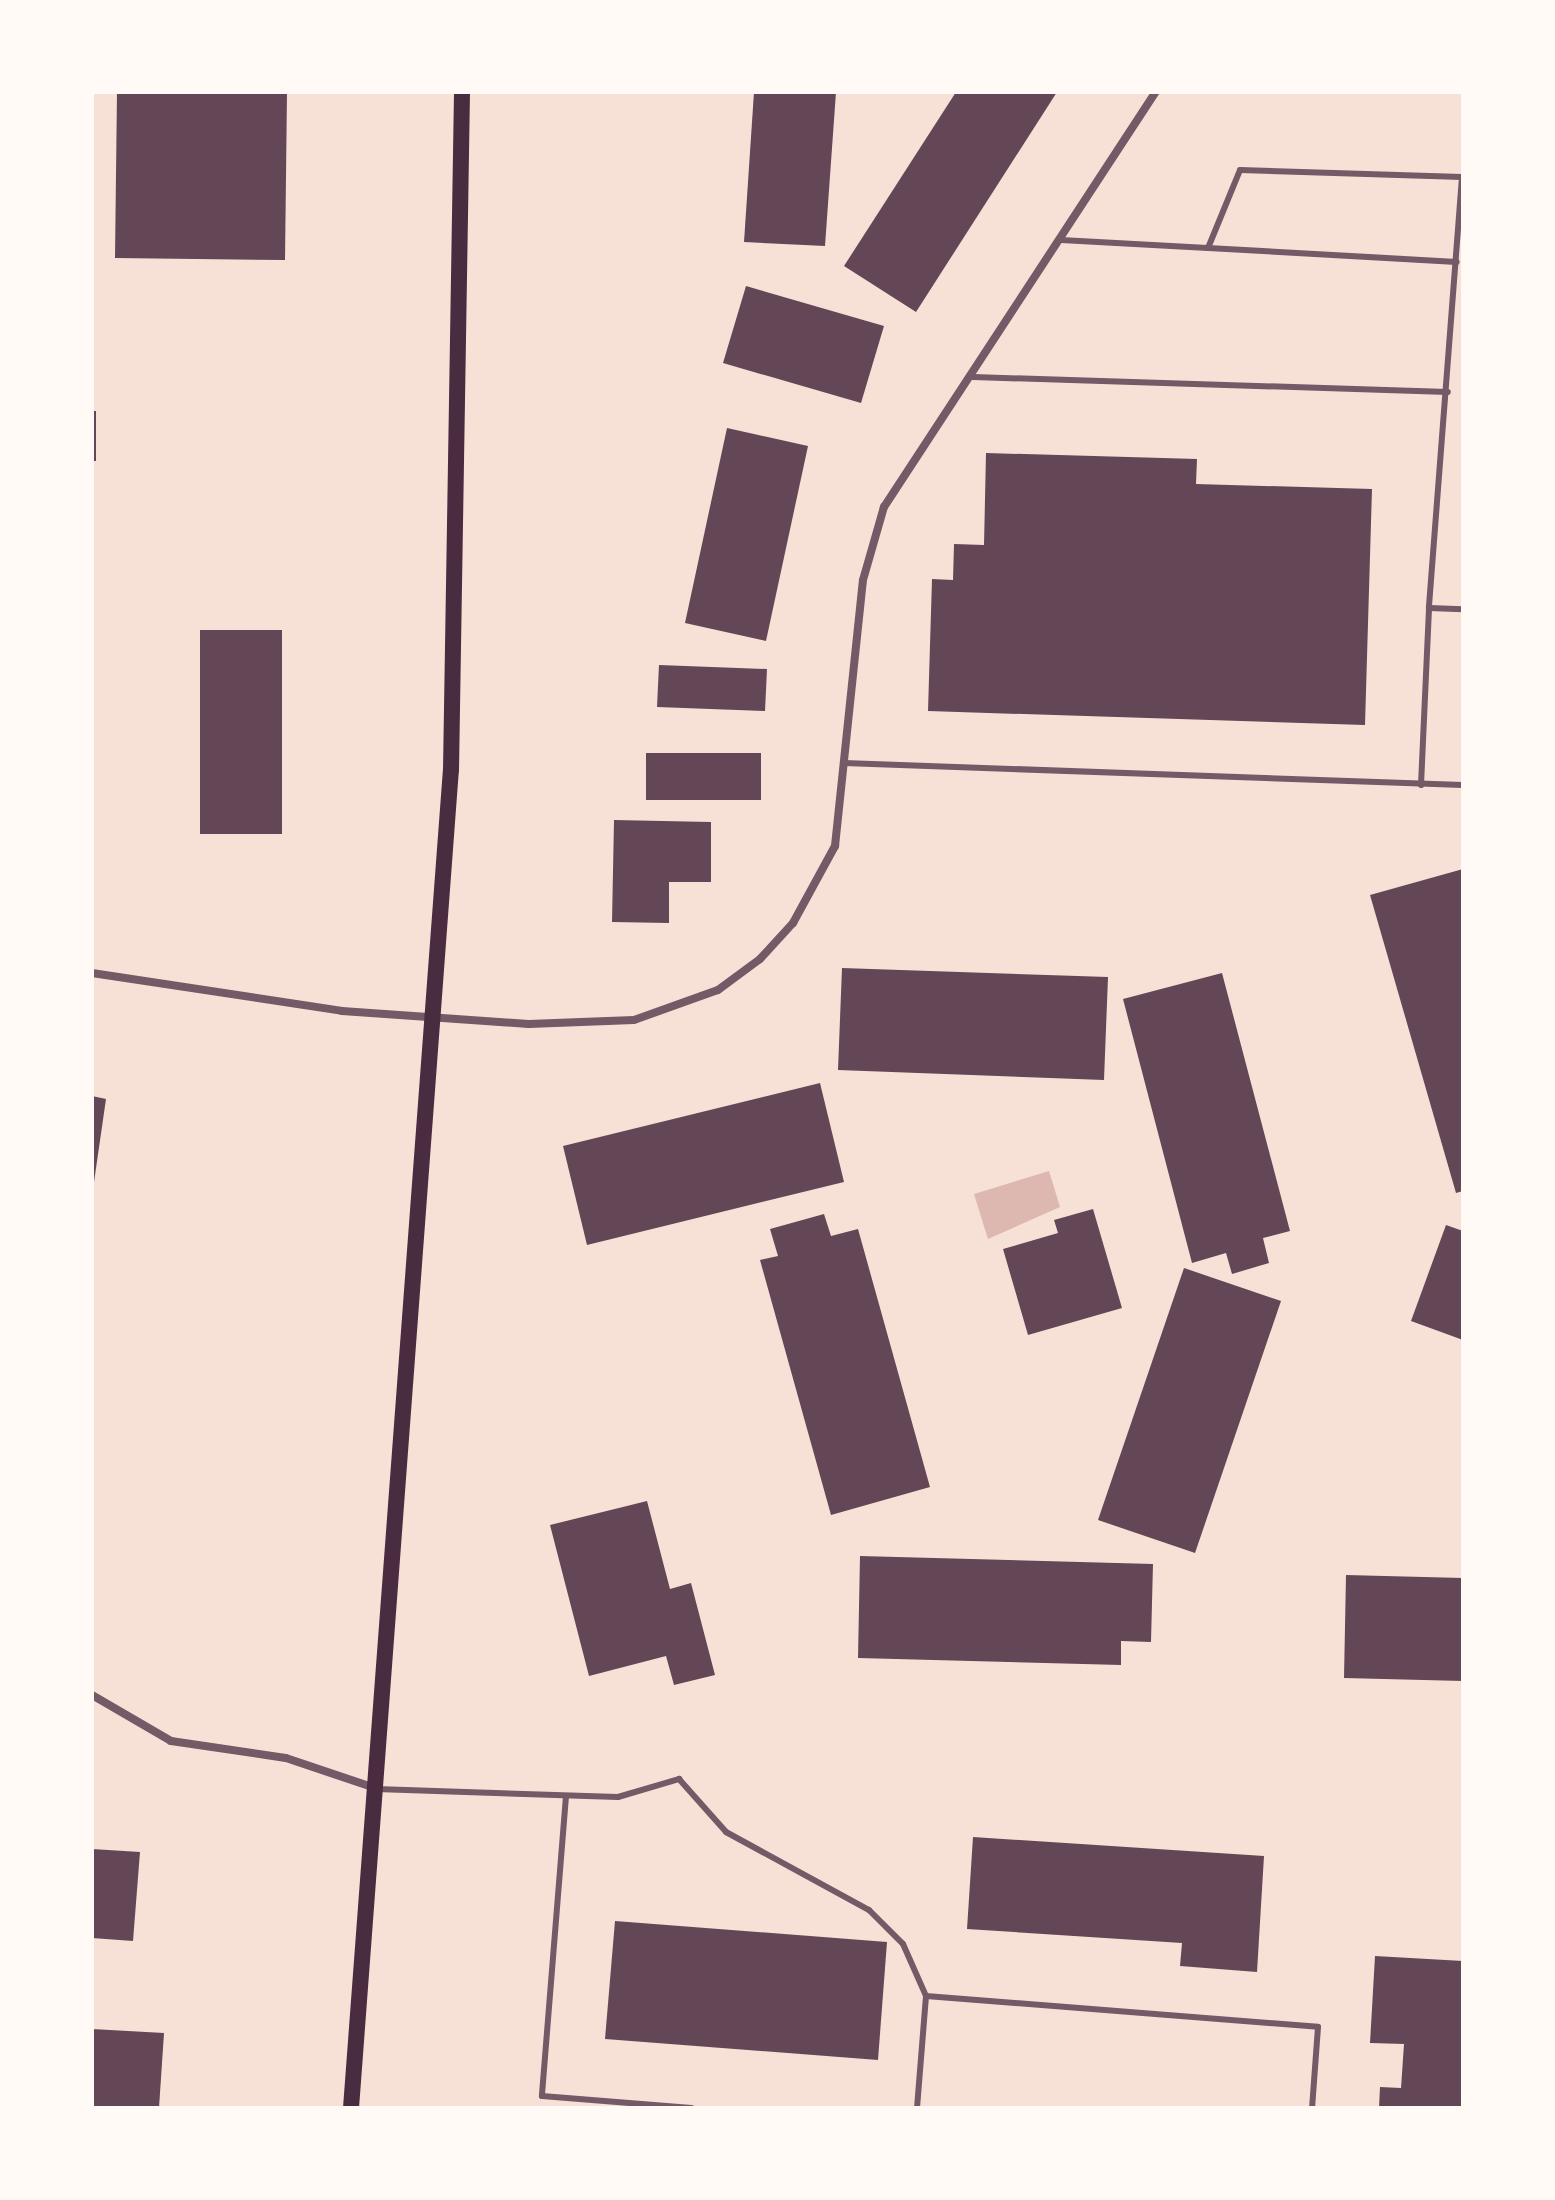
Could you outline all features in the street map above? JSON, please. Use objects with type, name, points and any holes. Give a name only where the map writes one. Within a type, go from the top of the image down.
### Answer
[{"type":"main road","points":[[351,2108],[434,1021],[457,608],[462,92]]},
{"type":"street","points":[[92,973],[434,1021],[634,1020],[718,990],[793,923],[835,846],[863,580],[884,507],[973,377],[1156,92]]},
{"type":"street","points":[[92,1695],[171,1741],[286,1758],[376,1789]]},
{"type":"lane","points":[[1208,248],[1240,170],[1462,177],[1448,392],[1429,608],[1421,785]]},
{"type":"lane","points":[[1061,240],[1457,262]]},
{"type":"lane","points":[[973,377],[1448,392]]},
{"type":"lane","points":[[1429,608],[1463,609]]},
{"type":"lane","points":[[844,763],[1463,785]]},
{"type":"lane","points":[[376,1789],[618,1797],[679,1779],[726,1832],[869,1910],[903,1944],[926,1996],[917,2108]]},
{"type":"lane","points":[[566,1796],[542,2096],[692,2108]]},
{"type":"lane","points":[[926,1996],[1318,2027],[1312,2108]]},
{"type":"shaded area","points":[[1049,1171],[1060,1207],[988,1239],[974,1194]]},
{"type":"building","points":[[117,92],[287,92],[285,260],[115,258]]},
{"type":"building","points":[[754,92],[836,92],[825,246],[744,242]]},
{"type":"building","points":[[956,92],[1057,92],[916,312],[844,266]]},
{"type":"building","points":[[746,286],[884,326],[861,403],[723,363]]},
{"type":"building","points":[[92,411],[96,411],[96,461],[92,461]]},
{"type":"building","points":[[727,428],[808,446],[766,641],[685,623]]},
{"type":"building","points":[[986,453],[1197,459],[1196,484],[1372,489],[1365,725],[928,711],[932,579],[953,580],[954,544],[984,545]]},
{"type":"building","points":[[200,630],[282,630],[282,834],[200,834]]},
{"type":"building","points":[[659,665],[767,669],[765,711],[657,707]]},
{"type":"building","points":[[646,753],[761,753],[761,800],[646,800]]},
{"type":"building","points":[[614,820],[711,822],[711,882],[669,882],[669,923],[612,922]]},
{"type":"building","points":[[1463,869],[1463,1191],[1456,1193],[1370,895]]},
{"type":"building","points":[[842,968],[1108,977],[1104,1080],[838,1070]]},
{"type":"building","points":[[1222,973],[1290,1231],[1263,1238],[1269,1263],[1232,1274],[1226,1253],[1192,1263],[1123,999]]},
{"type":"building","points":[[820,1083],[844,1182],[587,1245],[563,1146]]},
{"type":"building","points":[[92,1096],[106,1099],[94,1182],[92,1182]]},
{"type":"building","points":[[1093,1209],[1122,1308],[1028,1335],[1003,1249],[1058,1233],[1054,1220]]},
{"type":"building","points":[[824,1214],[831,1236],[858,1229],[930,1487],[831,1515],[760,1260],[778,1256],[770,1229]]},
{"type":"building","points":[[1446,1225],[1463,1231],[1463,1340],[1411,1321]]},
{"type":"building","points":[[1184,1268],[1281,1301],[1195,1553],[1098,1520]]},
{"type":"building","points":[[647,1501],[670,1589],[691,1583],[715,1675],[674,1685],[666,1656],[589,1676],[550,1525]]},
{"type":"building","points":[[860,1556],[1153,1564],[1151,1642],[1121,1641],[1121,1665],[858,1658]]},
{"type":"building","points":[[1346,1575],[1463,1578],[1463,1681],[1344,1678]]},
{"type":"building","points":[[973,1837],[1264,1856],[1257,1972],[1180,1966],[1182,1943],[967,1929]]},
{"type":"building","points":[[92,1849],[140,1852],[133,1941],[92,1938]]},
{"type":"building","points":[[615,1921],[887,1942],[878,2060],[605,2039]]},
{"type":"building","points":[[1375,1956],[1463,1961],[1463,2108],[1379,2108],[1380,2087],[1401,2088],[1404,2044],[1370,2043]]},
{"type":"building","points":[[92,2029],[164,2033],[159,2108],[92,2108]]}]
